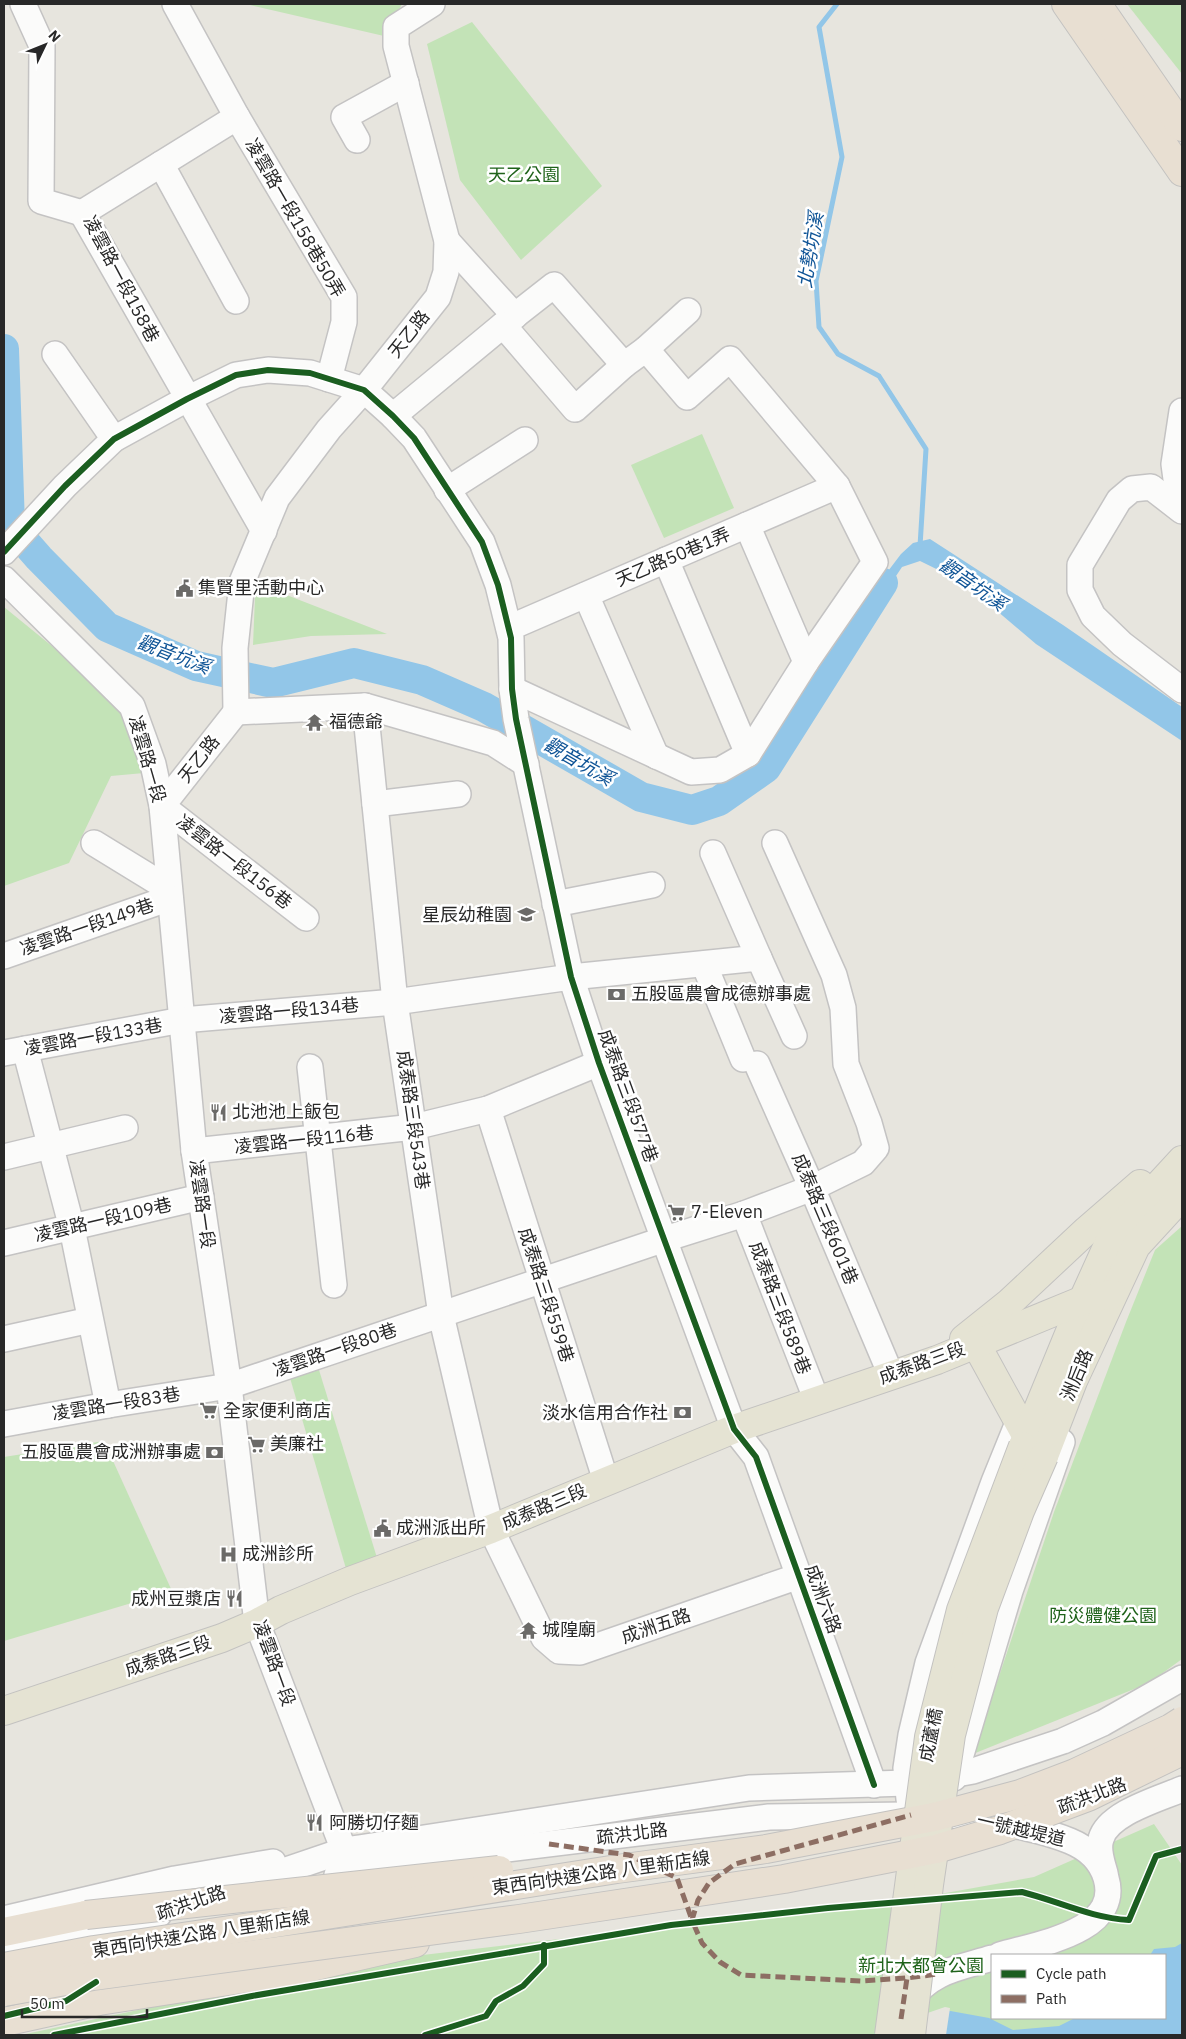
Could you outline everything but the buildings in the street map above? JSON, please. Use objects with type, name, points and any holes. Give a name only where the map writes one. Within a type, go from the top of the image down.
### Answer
[{"type":"highway","points":[[1066,4],[1182,172]]},
{"type":"highway","points":[[1096,4],[1182,127]]},
{"type":"highway","name":"東西向快速公路 八里新店線","points":[[4,1967],[94,1950],[267,1925],[618,1869],[766,1849],[934,1817],[1020,1794],[1075,1773],[1171,1728],[1182,1720]]},
{"type":"highway","name":"東西向快速公路 八里新店線","points":[[4,1992],[93,1976],[519,1920],[784,1879],[936,1849],[1000,1830],[1088,1798],[1182,1752]]},
{"type":"highway","points":[[4,1932],[86,1915],[517,1868],[618,1869]]},
{"type":"highway","points":[[4,2022],[98,2001],[298,1970],[519,1920]]},
{"type":"main road","points":[[937,1360],[1009,1304],[1087,1230],[1182,1148]]},
{"type":"main road","points":[[1083,1300],[1112,1236],[1182,1160]]},
{"type":"main road","points":[[1112,1294],[1136,1246],[1182,1196]]},
{"type":"main road","name":"成泰路三段","points":[[4,1711],[222,1638],[281,1610],[350,1581],[491,1530],[734,1429],[937,1360],[1083,1300],[1112,1294]]},
{"type":"main road","name":"洲后路","points":[[1028,1440],[1112,1294]]},
{"type":"main road","name":"洲后路","points":[[1063,1378],[1083,1300]]},
{"type":"main road","points":[[976,1344],[1028,1440]]},
{"type":"main road","name":"成蘆橋","points":[[900,2031],[929,1885],[951,1735],[984,1608],[1020,1511],[1028,1440]]},
{"type":"street","points":[[23,4],[42,46],[41,201],[82,213]]},
{"type":"street","name":"凌雲路一段158巷50弄","points":[[175,4],[237,117],[344,297],[344,322],[329,379]]},
{"type":"street","name":"天乙路","points":[[162,806],[236,712],[235,648],[242,582],[277,498],[300,465],[364,390],[438,297],[446,272],[447,241],[396,46],[396,27],[432,4]]},
{"type":"street","points":[[356,140],[344,117],[406,83]]},
{"type":"street","name":"凌雲路一段158巷","points":[[237,117],[82,213],[264,532]]},
{"type":"street","points":[[161,164],[236,300]]},
{"type":"street","points":[[447,241],[575,409],[688,311]]},
{"type":"street","points":[[394,416],[554,285],[624,365]]},
{"type":"street","points":[[4,552],[65,486],[114,439],[187,399],[236,375],[268,370],[310,373],[364,390],[394,416],[414,438],[482,542],[498,585],[509,628],[511,638],[512,689],[691,772],[720,770],[748,754],[806,662],[874,562],[837,486],[730,359],[688,397],[646,349]]},
{"type":"street","points":[[55,354],[114,439]]},
{"type":"street","points":[[1182,411],[1174,464],[1176,479],[1182,484]]},
{"type":"street","points":[[447,490],[524,440]]},
{"type":"street","name":"天乙路50巷1弄","points":[[509,628],[837,486]]},
{"type":"street","points":[[1182,511],[1151,487],[1132,489],[1118,500],[1080,565],[1080,590],[1092,616],[1122,644],[1182,690]]},
{"type":"street","points":[[747,525],[806,662]]},
{"type":"street","points":[[666,560],[748,754]]},
{"type":"street","name":"凌雲路一段","points":[[4,579],[132,706],[153,764],[162,806],[194,1151],[229,1386],[257,1623],[348,1860]]},
{"type":"street","points":[[586,595],[656,756]]},
{"type":"street","name":"成泰路三段577巷","points":[[512,689],[516,719],[571,977],[600,1063],[734,1429]]},
{"type":"street","points":[[236,712],[365,706],[493,743],[526,764]]},
{"type":"street","name":"成泰路三段543巷","points":[[365,706],[395,1002],[441,1315],[491,1530]]},
{"type":"street","points":[[375,804],[458,794]]},
{"type":"street","name":"凌雲路一段156巷","points":[[162,806],[306,918]]},
{"type":"street","points":[[94,843],[169,893]]},
{"type":"street","name":"凌雲路一段80巷","points":[[229,1386],[744,1214],[812,1188],[863,1162],[876,1148],[869,1123],[846,1064],[843,1008],[834,975],[775,843]]},
{"type":"street","points":[[713,853],[794,1036]]},
{"type":"street","points":[[555,904],[652,885]]},
{"type":"street","name":"凌雲路一段149巷","points":[[4,956],[169,893]]},
{"type":"street","name":"凌雲路一段134巷","points":[[182,1020],[395,1002],[571,977],[759,958]]},
{"type":"street","name":"成泰路三段601巷","points":[[704,964],[812,1188],[891,1375]]},
{"type":"street","name":"凌雲路一段133巷","points":[[14,1051],[182,1020]]},
{"type":"street","points":[[14,1051],[50,1146],[72,1228],[108,1405]]},
{"type":"street","name":"凌雲路一段116巷","points":[[194,1151],[318,1139],[414,1127],[488,1109],[600,1063]]},
{"type":"street","points":[[310,1066],[334,1285]]},
{"type":"street","name":"成泰路三段559巷","points":[[488,1109],[606,1482]]},
{"type":"street","points":[[4,1157],[125,1128]]},
{"type":"street","name":"凌雲路一段109巷","points":[[4,1243],[201,1197]]},
{"type":"street","name":"成泰路三段589巷","points":[[744,1214],[816,1401]]},
{"type":"street","points":[[4,1339],[90,1320]]},
{"type":"street","points":[[911,1815],[906,1768],[911,1735],[928,1663],[994,1482],[1028,1440],[1032,1389],[1063,1378],[1066,1429],[1010,1591],[954,1774],[952,1815]]},
{"type":"street","name":"凌雲路一段83巷","points":[[4,1424],[229,1386]]},
{"type":"street","name":"成洲六路","points":[[734,1429],[756,1457],[874,1785]]},
{"type":"street","name":"成洲五路","points":[[491,1530],[544,1638],[559,1651],[580,1652],[799,1576]]},
{"type":"street","name":"疏洪北路","points":[[4,1948],[121,1927],[348,1860],[749,1788],[907,1783],[973,1771],[1063,1741],[1103,1722],[1182,1678]]},
{"type":"street","name":"疏洪北路","points":[[4,1919],[174,1879],[769,1817],[1053,1812],[1182,1761]]},
{"type":"street","points":[[1104,1873],[1100,1853],[1100,1840],[1105,1829],[1113,1820],[1182,1789]]},
{"type":"street","name":"一號越堤道","points":[[952,1815],[1039,1832],[1072,1842],[1087,1851],[1098,1861],[1104,1873],[1109,1888],[1107,1902],[1102,1912],[1093,1921],[1070,1934],[1003,1954]]},
{"type":"street","name":"疏洪北路","points":[[4,2016],[66,2001],[96,1982],[348,1860]]},
{"type":"street","points":[[900,2031],[913,1997],[931,1978],[938,1974],[991,1958]]},
{"type":"street","name":"疏洪北路","points":[[4,2002],[96,1982]]},
{"type":"green space","points":[[251,4],[402,4],[384,36]]},
{"type":"green space","points":[[1127,4],[1182,4],[1182,74]]},
{"type":"green space","name":"天乙公園","points":[[472,22],[602,186],[521,260],[460,180],[427,44]]},
{"type":"green space","points":[[702,434],[734,508],[664,538],[631,465]]},
{"type":"green space","points":[[266,587],[387,634],[311,636],[253,645],[255,597]]},
{"type":"green space","points":[[4,607],[118,700],[144,773],[111,776],[69,863],[4,886]]},
{"type":"green space","name":"防災體健公園","points":[[1182,1226],[1182,1659],[1149,1683],[973,1754],[1054,1512],[1126,1322],[1155,1250]]},
{"type":"green space","points":[[319,1370],[378,1561],[347,1572],[290,1378]]},
{"type":"green space","points":[[104,1441],[172,1591],[4,1641],[4,1457]]},
{"type":"green space","name":"新北大都會公園","points":[[1154,1824],[1182,1865],[1182,2035],[21,2035],[363,1962],[929,1896],[1034,1877]]},
{"type":"water","points":[[930,539],[1063,625],[1182,707],[1182,741],[1036,644],[963,582],[920,561],[902,567],[868,618],[854,616],[901,554],[913,543]]},
{"type":"water","points":[[1182,1943],[1182,2035],[871,2035],[945,2010],[989,2018],[1013,2030],[1059,2026],[1073,2019],[1166,2019],[1166,1954],[1151,1954],[1154,1949],[1175,1947]]},
{"type":"pier","points":[[945,2007],[950,2008],[946,2035],[877,2035],[878,2030]]},
{"type":"waterway","name":"北勢坑溪","points":[[837,4],[819,27],[842,157],[816,281],[819,327],[838,354],[879,376],[926,449],[920,546]]},
{"type":"waterway","name":"觀音坑溪","points":[[4,349],[10,525],[39,558],[107,627],[196,666],[273,683],[354,663],[422,680],[484,707],[641,797],[692,810],[719,801],[766,768],[883,583]]},
{"type":"marked path","points":[[692,1920],[698,1900],[709,1883],[735,1864],[911,1815]]},
{"type":"marked path","points":[[549,1844],[629,1855],[677,1878],[692,1920]]},
{"type":"marked path","points":[[694,1925],[702,1943],[720,1962],[741,1975],[861,1981],[938,1974]]},
{"type":"marked path","points":[[901,2019],[907,1978]]},
{"type":"cycle path","points":[[4,552],[65,486],[114,439],[187,399],[236,375],[268,370],[310,373],[364,390],[414,438],[482,542],[498,585],[511,638],[512,689],[516,719],[571,977],[599,1063],[734,1429],[756,1457],[874,1785]]},
{"type":"cycle path","points":[[54,2035],[252,1996],[671,1925],[828,1908],[1022,1892],[1088,1913],[1129,1920],[1156,1856],[1182,1849]]},
{"type":"cycle path","points":[[425,2035],[486,2016],[496,2001],[523,1986],[544,1964],[544,1945]]},
{"type":"cycle path","points":[[4,2016],[66,2001],[96,1982]]},
{"type":"place","name":"集賢里活動中心","points":[[184,588]]},
{"type":"place","name":"福德爺","points":[[315,722]]},
{"type":"place","name":"星辰幼稚園","points":[[526,915]]},
{"type":"place","name":"五股區農會成德辦事處","points":[[617,994]]},
{"type":"place","name":"北池池上飯包","points":[[218,1112]]},
{"type":"place","name":"7-Eleven","points":[[677,1212]]},
{"type":"place","name":"全家便利商店","points":[[209,1411]]},
{"type":"place","name":"淡水信用合作社","points":[[682,1413]]},
{"type":"place","name":"美廉社","points":[[256,1444]]},
{"type":"place","name":"五股區農會成洲辦事處","points":[[215,1452]]},
{"type":"place","name":"成洲派出所","points":[[382,1528]]},
{"type":"place","name":"成洲診所","points":[[228,1554]]},
{"type":"place","name":"成州豆漿店","points":[[235,1599]]},
{"type":"place","name":"城隍廟","points":[[528,1630]]},
{"type":"place","name":"阿勝切仔麵","points":[[315,1823]]}]
